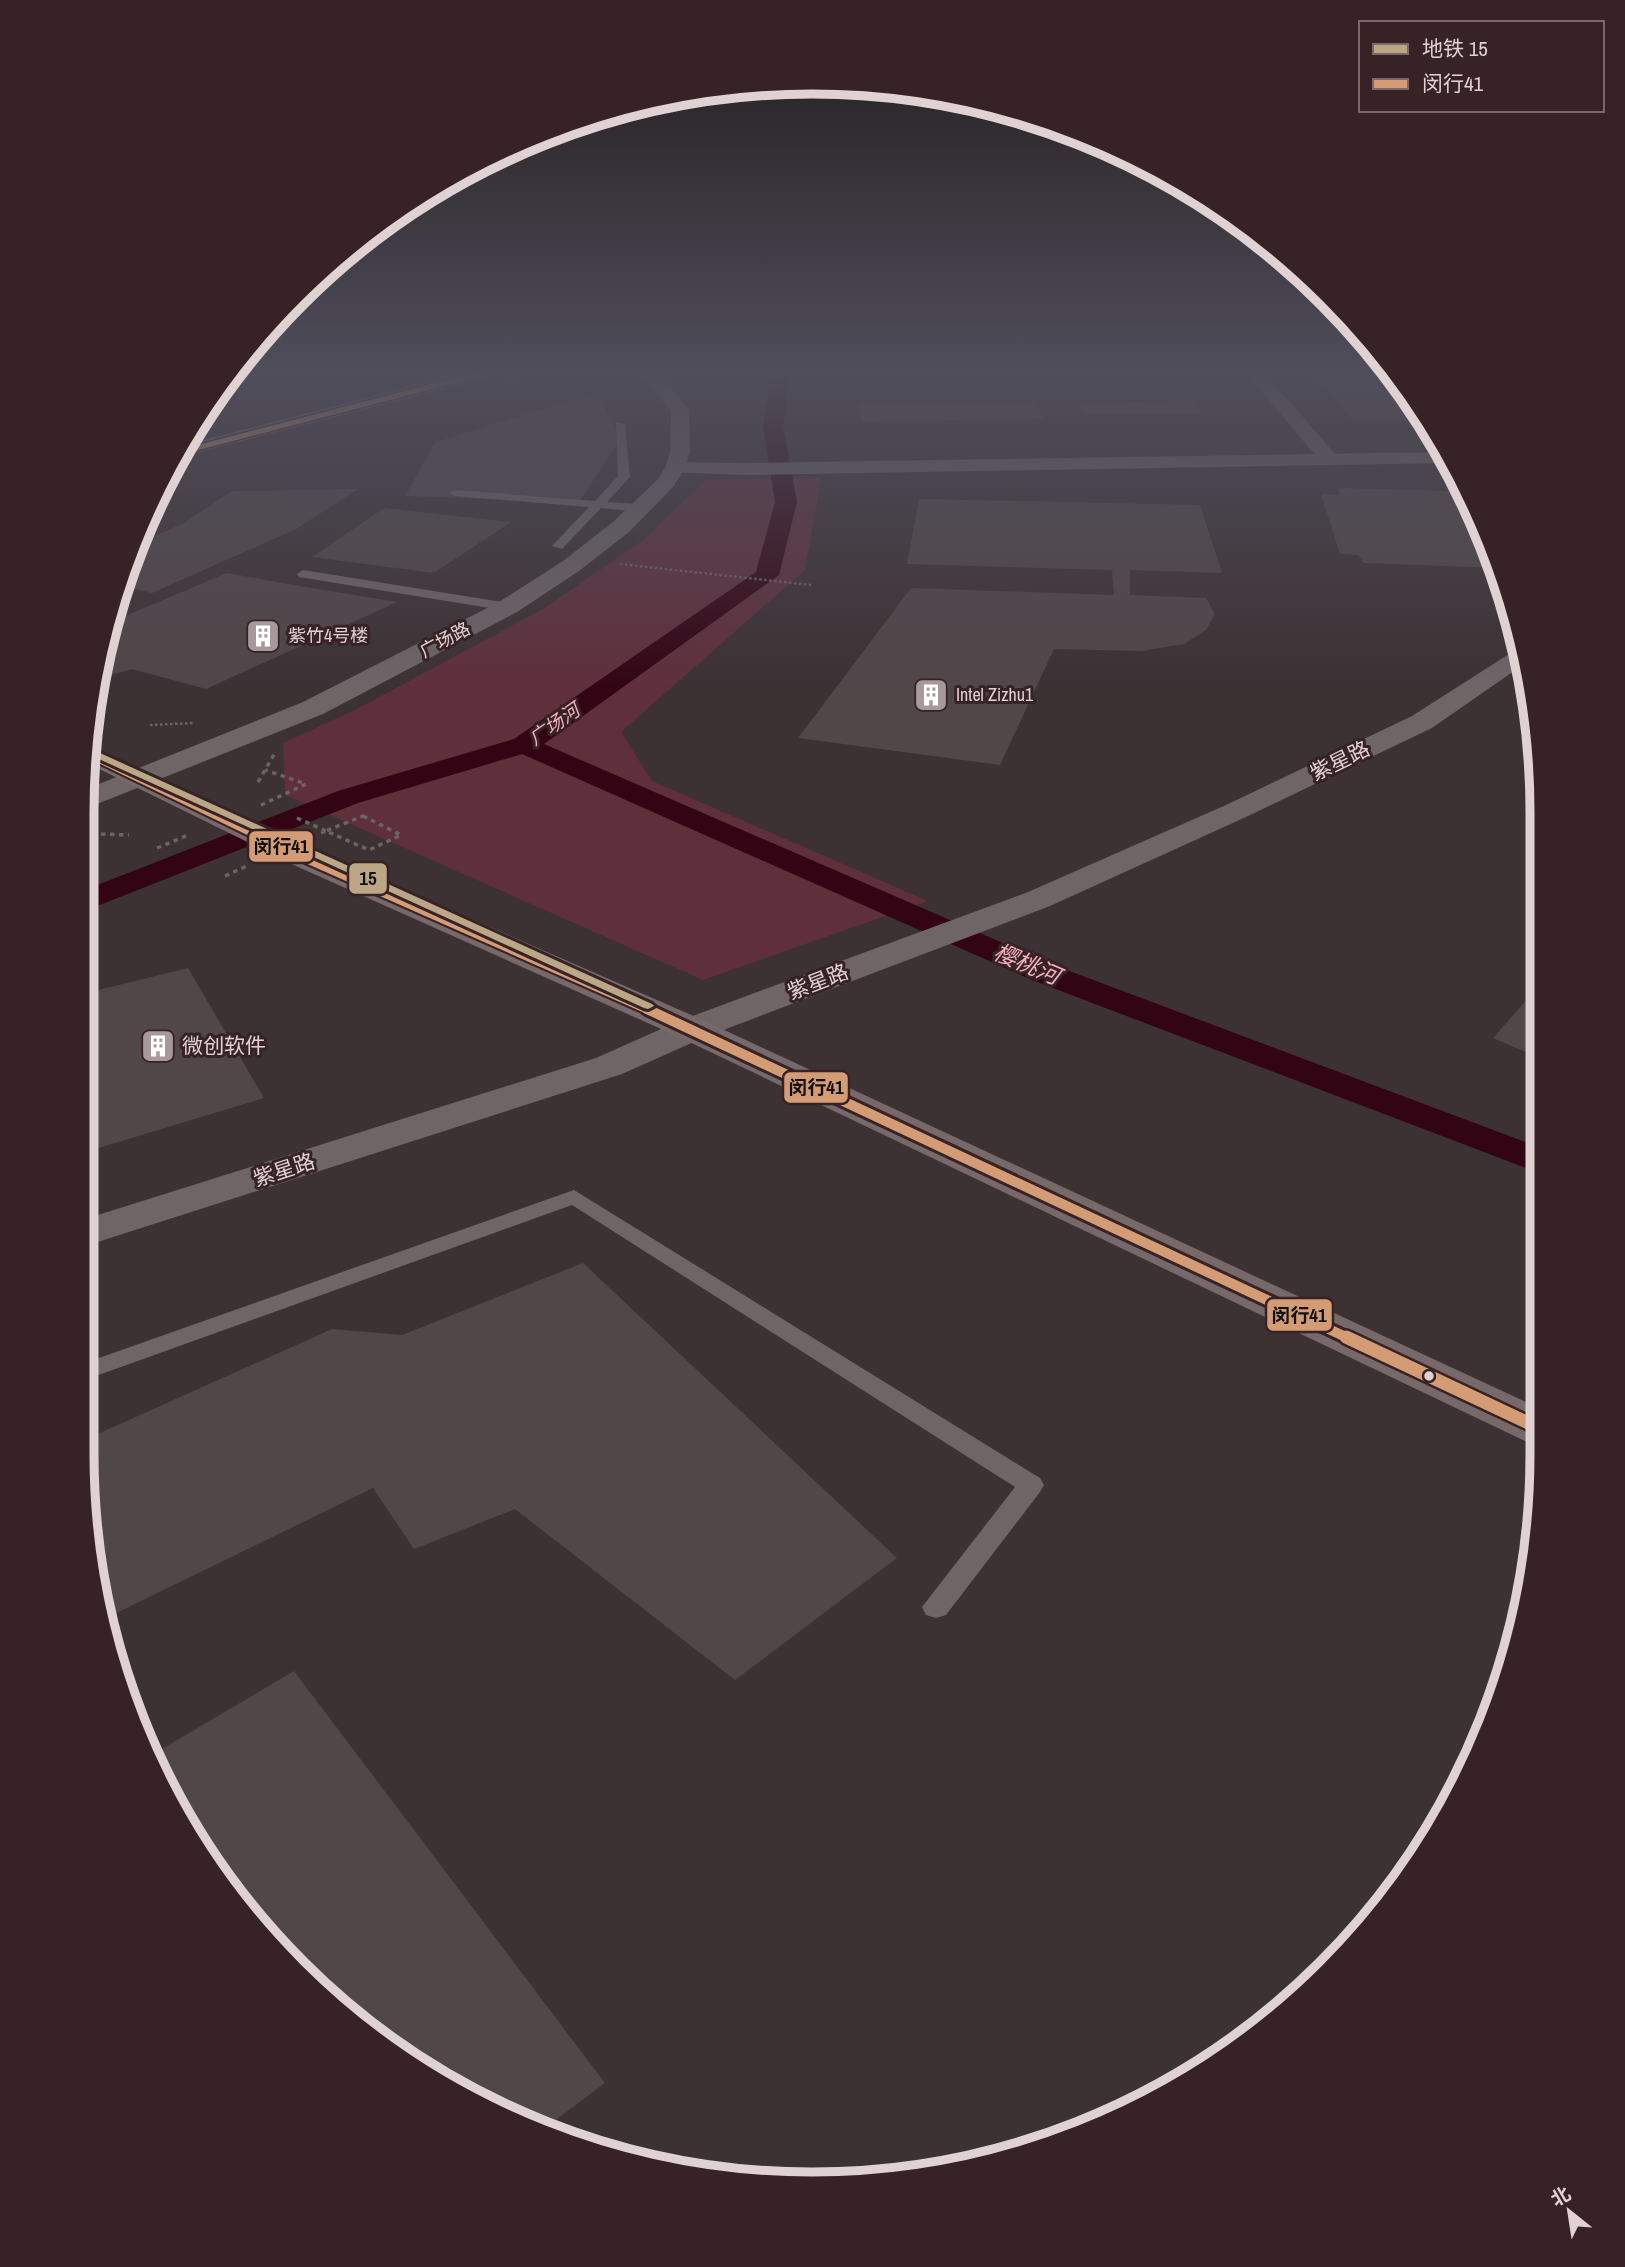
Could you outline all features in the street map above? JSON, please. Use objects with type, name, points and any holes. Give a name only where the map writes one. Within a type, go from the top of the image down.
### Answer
[{"type":"main road","points":[[97,757],[307,859],[692,1029],[1530,1424]]},
{"type":"street","name":"广场路","points":[[95,797],[313,708],[508,607],[569,553],[641,508],[668,480]]},
{"type":"street","name":"紫星路","points":[[94,1230],[609,1066],[692,1029],[1039,899],[1236,811],[1422,722],[1514,659]]},
{"type":"lane","points":[[569,553],[599,504],[621,480]]},
{"type":"lane","points":[[455,493],[641,508]]},
{"type":"lane","points":[[303,574],[508,607]]},
{"type":"lane","points":[[94,1369],[574,1197],[1031,1485],[936,1607]]},
{"type":"path","points":[[569,553],[811,585]]},
{"type":"path","points":[[150,725],[194,723]]},
{"type":"path","points":[[258,782],[275,753]]},
{"type":"path","points":[[265,770],[306,784],[285,795]]},
{"type":"path","points":[[256,800],[268,805]]},
{"type":"path","points":[[290,815],[369,850],[401,835],[363,816],[346,822]]},
{"type":"path","points":[[101,834],[130,835]]},
{"type":"shaded area","points":[[706,480],[821,480],[805,570],[621,732],[652,781],[928,901],[703,980],[285,795],[283,743],[355,710],[543,609],[643,540]]},
{"type":"building","points":[[414,480],[594,480],[579,502],[405,496]]},
{"type":"building","points":[[1338,488],[1454,491],[1487,568],[1364,563],[1358,555],[1340,554],[1321,494],[1339,495]]},
{"type":"building","points":[[358,489],[296,529],[152,593],[131,588],[149,538],[184,523],[232,491]]},
{"type":"building","name":"Intel Zizhu1","points":[[919,499],[1200,505],[1222,573],[1130,570],[1130,595],[1206,598],[1215,614],[1206,630],[1184,644],[1141,651],[1054,649],[1000,765],[798,738],[911,588],[1114,595],[1112,570],[907,564]]},
{"type":"building","points":[[384,508],[511,522],[434,573],[312,557]]},
{"type":"building","points":[[227,573],[397,602],[206,689],[132,669],[108,674],[122,617]]},
{"type":"building","name":"微创软件","points":[[188,968],[264,1098],[94,1149],[94,991]]},
{"type":"building","points":[[1530,996],[1530,1054],[1493,1038]]},
{"type":"building","points":[[583,1263],[897,1558],[735,1680],[515,1509],[414,1549],[373,1488],[113,1615],[96,1501],[94,1436],[332,1329],[402,1335]]},
{"type":"building","points":[[294,1671],[605,2083],[552,2123],[453,2076],[375,2024],[305,1962],[243,1892],[191,1814],[159,1751]]},
{"type":"waterway","name":"广场河","points":[[524,745],[767,575],[786,502],[782,480]]},
{"type":"waterway","name":"广场河","points":[[94,897],[348,797],[524,745]]},
{"type":"waterway","name":"樱桃河","points":[[524,745],[1044,973],[1530,1158]]},
{"type":"metro line","name":"15","points":[[97,755],[648,1006]]},
{"type":"transit line","name":"闵行41","points":[[97,757],[307,859],[692,1029],[1530,1424]]},
{"type":"place","name":"紫竹4号楼","points":[[263,636]]},
{"type":"place","name":"Intel Zizhu1","points":[[931,695]]},
{"type":"place","name":"微创软件","points":[[158,1046]]}]
